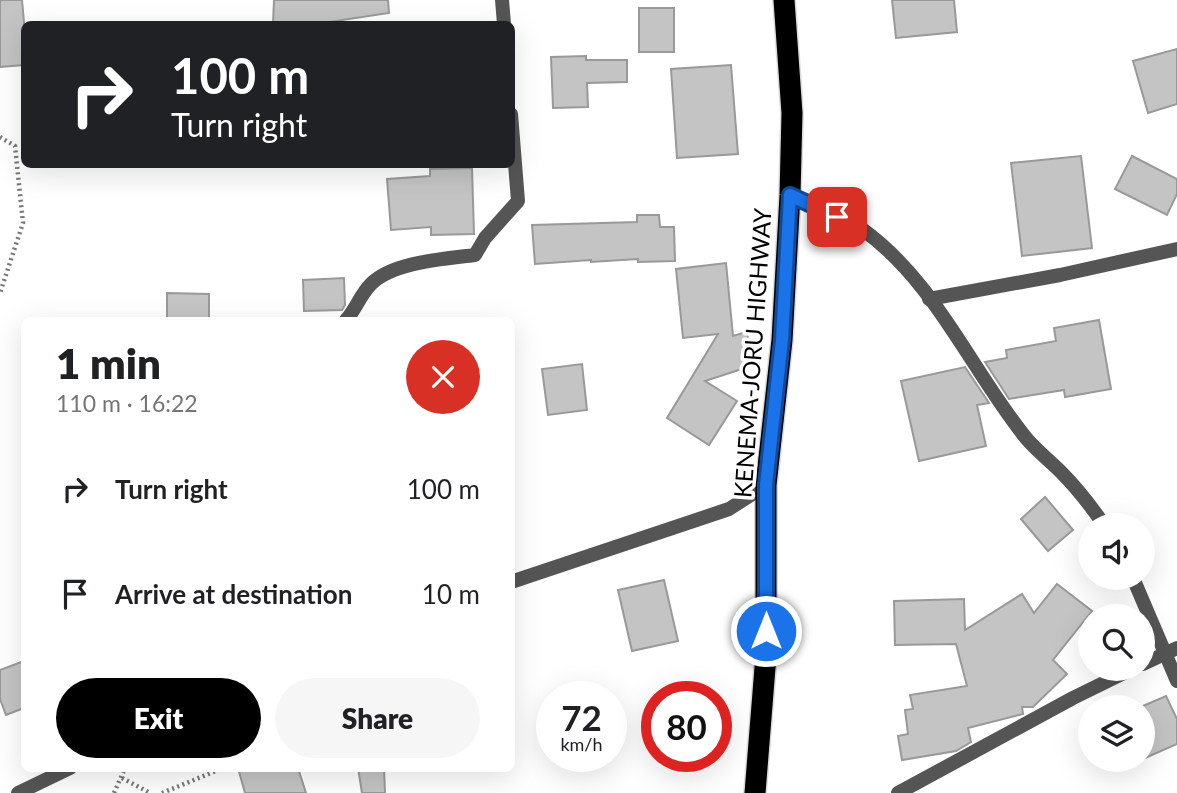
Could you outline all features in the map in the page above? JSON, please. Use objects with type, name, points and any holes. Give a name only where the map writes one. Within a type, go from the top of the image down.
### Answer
[{"type":"highway","name":"KENEMA-JORU HIGHWAY","points":[[755,793],[766,655],[766,485],[782,340],[790,195],[792,113],[784,0]]},
{"type":"street","points":[[502,0],[504,21]]},
{"type":"street","points":[[348,317],[358,299],[372,283],[387,272],[475,255],[485,238],[517,201],[515,168]]},
{"type":"street","points":[[790,195],[861,228],[898,260],[929,299],[1028,440],[1062,473],[1096,513]]},
{"type":"street","points":[[929,299],[1177,250]]},
{"type":"street","points":[[515,581],[729,509],[766,485]]},
{"type":"street","points":[[1140,590],[1172,650],[1177,681]]},
{"type":"street","points":[[1155,658],[1172,650]]},
{"type":"street","points":[[898,793],[1108,681]]},
{"type":"street","points":[[18,793],[62,772]]},
{"type":"path","points":[[0,137],[15,146],[23,223],[0,293]]},
{"type":"path","points":[[114,793],[124,772]]},
{"type":"path","points":[[162,793],[213,772]]},
{"type":"path","points":[[122,778],[150,793]]},
{"type":"building","points":[[0,0],[22,0],[24,21],[21,21],[21,65],[0,67]]},
{"type":"building","points":[[274,0],[388,0],[389,13],[336,21],[273,21]]},
{"type":"building","points":[[892,0],[954,0],[957,32],[896,38]]},
{"type":"building","points":[[639,8],[674,8],[674,52],[639,52]]},
{"type":"building","points":[[1177,49],[1177,104],[1148,113],[1133,61]]},
{"type":"building","points":[[586,56],[586,60],[627,60],[627,82],[587,83],[588,107],[553,108],[551,57]]},
{"type":"building","points":[[731,65],[738,154],[677,158],[671,69]]},
{"type":"building","points":[[1081,156],[1092,248],[1022,256],[1011,163]]},
{"type":"building","points":[[1132,156],[1177,179],[1177,194],[1167,215],[1115,189]]},
{"type":"building","points":[[472,168],[474,234],[431,235],[431,227],[391,230],[387,179],[430,176],[430,169]]},
{"type":"building","points":[[637,215],[659,215],[660,227],[674,227],[675,261],[591,260],[535,264],[532,225],[637,222]]},
{"type":"building","points":[[726,263],[733,336],[746,332],[757,364],[705,381],[737,401],[709,445],[667,418],[718,334],[683,338],[676,269]]},
{"type":"building","points":[[344,278],[345,305],[342,310],[304,311],[303,280]]},
{"type":"building","points":[[167,293],[209,294],[209,317],[167,317]]},
{"type":"building","points":[[1099,320],[1111,389],[1065,397],[1064,390],[1009,399],[985,362],[1007,358],[1006,350],[1056,341],[1054,328]]},
{"type":"building","points":[[582,364],[587,410],[548,415],[542,369]]},
{"type":"building","points":[[965,367],[989,403],[977,405],[986,446],[919,461],[901,381]]},
{"type":"building","points":[[1045,497],[1073,530],[1048,551],[1021,519]]},
{"type":"building","points":[[664,580],[678,641],[632,651],[618,590]]},
{"type":"building","points":[[1057,584],[1083,604],[1078,604],[1078,629],[1053,660],[1067,674],[1033,707],[1022,707],[1023,714],[968,728],[971,742],[956,751],[902,760],[898,736],[908,734],[905,710],[913,709],[910,695],[967,686],[956,644],[895,645],[894,601],[964,599],[965,630],[1022,594],[1034,613]]},
{"type":"building","points":[[21,662],[21,709],[6,715],[0,699],[0,670]]},
{"type":"building","points":[[1166,696],[1177,719],[1177,744],[1155,754],[1155,701]]},
{"type":"building","points":[[239,772],[299,772],[306,793],[245,793]]},
{"type":"building","points":[[359,772],[384,772],[385,793],[362,793]]},
{"type":"route","points":[[766,631],[766,485],[782,340],[790,195],[837,217]]}]
